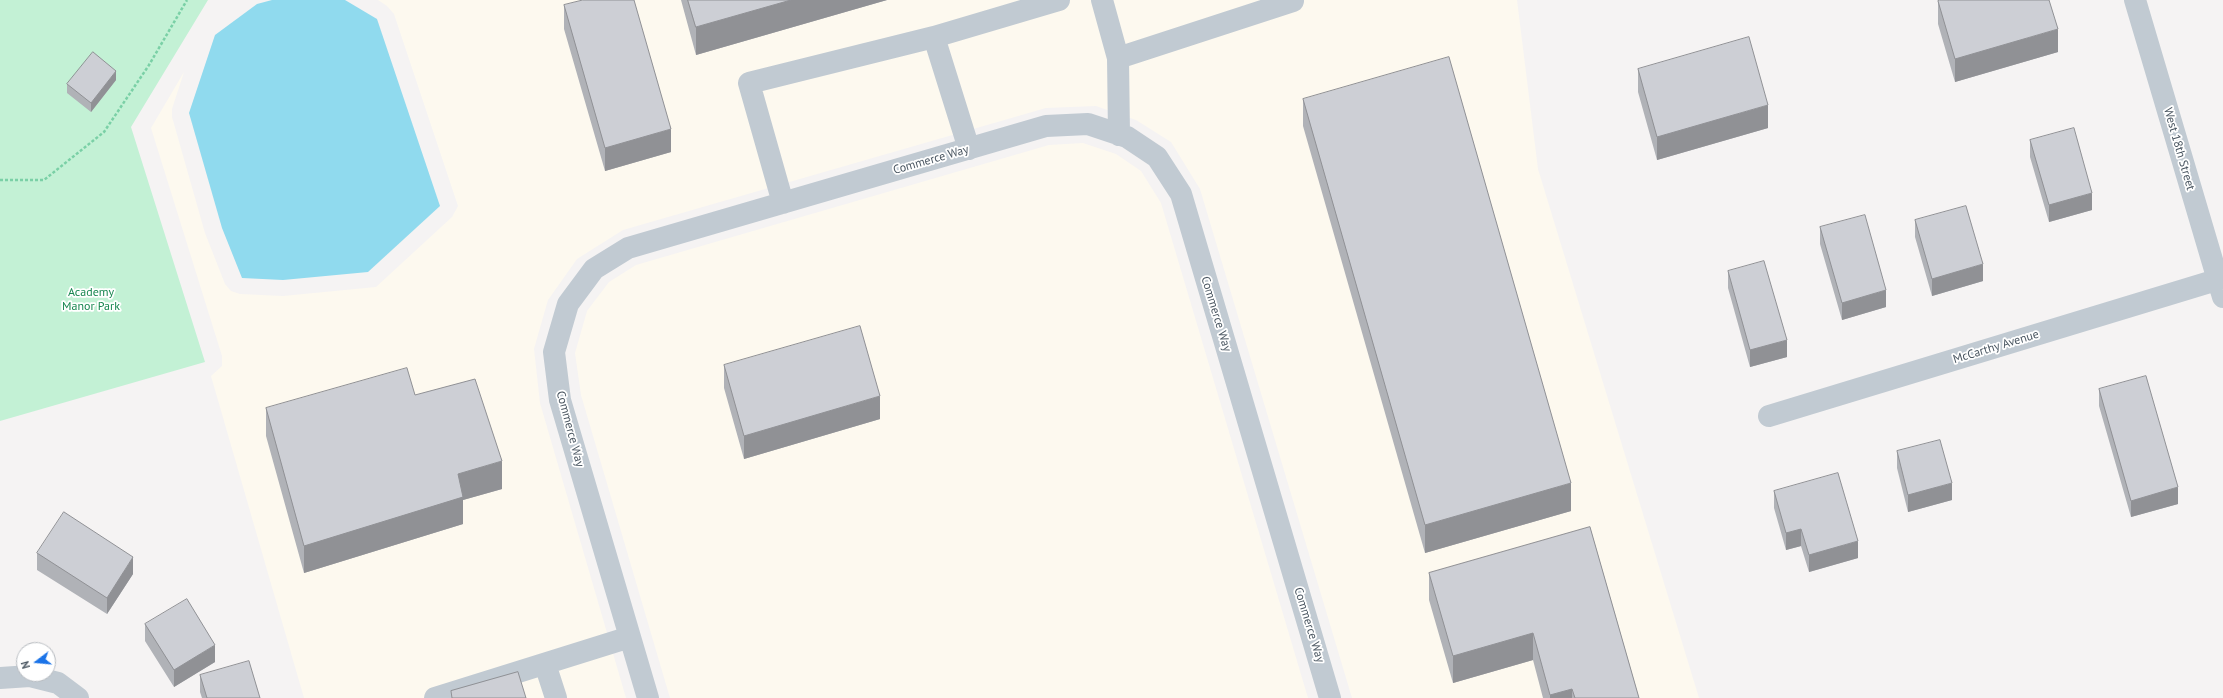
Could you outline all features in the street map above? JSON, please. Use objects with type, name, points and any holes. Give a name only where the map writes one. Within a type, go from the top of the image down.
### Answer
[{"type":"street","points":[[783,203],[749,83],[934,37],[1058,0]]},
{"type":"street","points":[[1102,0],[1118,58],[1119,135]]},
{"type":"street","name":"West 18th Street","points":[[2135,0],[2221,285]]},
{"type":"street","points":[[1118,58],[1293,1]]},
{"type":"street","points":[[934,37],[969,149]]},
{"type":"street","name":"Commerce Way","points":[[648,698],[560,400],[554,352],[568,304],[594,269],[628,248],[1046,126],[1088,124],[1127,137],[1158,157],[1181,194],[1330,698]]},
{"type":"street","name":"McCarthy Avenue","points":[[1769,416],[2221,285]]},
{"type":"street","points":[[435,698],[630,637]]},
{"type":"street","points":[[545,664],[556,698]]},
{"type":"street","points":[[0,678],[30,676],[58,683],[78,698]]},
{"type":"path","points":[[0,180],[44,180],[104,132],[149,65],[187,0]]},
{"type":"shaded area","points":[[378,0],[1517,0],[1538,169],[1699,698],[1352,698],[1200,189],[1171,142],[1136,120],[1096,106],[1046,108],[623,230],[577,259],[548,300],[534,349],[540,403],[626,698],[304,698],[211,376],[222,366],[222,356],[151,128],[184,72],[172,109],[172,117],[205,233],[225,284],[231,291],[240,294],[283,296],[376,287],[452,217],[458,206],[394,14],[387,6]]},
{"type":"shaded area","points":[[1083,143],[1116,154],[1141,171],[1161,203],[1308,698],[670,698],[581,395],[575,353],[587,311],[609,282],[636,265],[1049,145]]},
{"type":"green space","name":"Academy Manor Park","points":[[0,0],[208,0],[131,127],[205,362],[0,421]]},
{"type":"water","points":[[272,0],[345,0],[377,19],[440,206],[368,272],[283,280],[242,278],[222,228],[189,113],[215,35],[257,4]]},
{"type":"building","points":[[583,0],[634,0],[671,129],[605,148],[564,5]]},
{"type":"building","points":[[688,0],[791,0],[696,27]]},
{"type":"building","points":[[2049,0],[2058,29],[1955,59],[1938,1]]},
{"type":"building","points":[[1749,37],[1768,105],[1657,137],[1638,69]]},
{"type":"building","points":[[93,52],[116,71],[91,103],[67,84]]},
{"type":"building","points":[[1449,57],[1571,483],[1425,525],[1303,99]]},
{"type":"building","points":[[2074,128],[2092,193],[2049,205],[2030,140]]},
{"type":"building","points":[[1966,206],[1983,264],[1932,279],[1915,220]]},
{"type":"building","points":[[1865,215],[1886,290],[1842,303],[1820,227]]},
{"type":"building","points":[[1764,261],[1787,340],[1750,350],[1728,271]]},
{"type":"building","points":[[860,326],[880,396],[744,436],[724,365]]},
{"type":"building","points":[[407,368],[415,395],[475,379],[502,461],[458,474],[463,497],[304,546],[266,408]]},
{"type":"building","points":[[2146,376],[2178,487],[2131,501],[2099,389]]},
{"type":"building","points":[[1940,440],[1952,483],[1908,495],[1897,451]]},
{"type":"building","points":[[1838,473],[1858,541],[1809,555],[1801,529],[1786,533],[1774,491]]},
{"type":"building","points":[[64,512],[133,557],[107,598],[37,553]]},
{"type":"building","points":[[1590,527],[1639,698],[1575,698],[1572,689],[1550,695],[1533,633],[1453,656],[1429,573]]},
{"type":"building","points":[[187,599],[215,645],[174,670],[145,624]]},
{"type":"building","points":[[249,661],[260,698],[207,698],[200,675]]},
{"type":"building","points":[[518,672],[526,698],[452,698],[451,691]]}]
